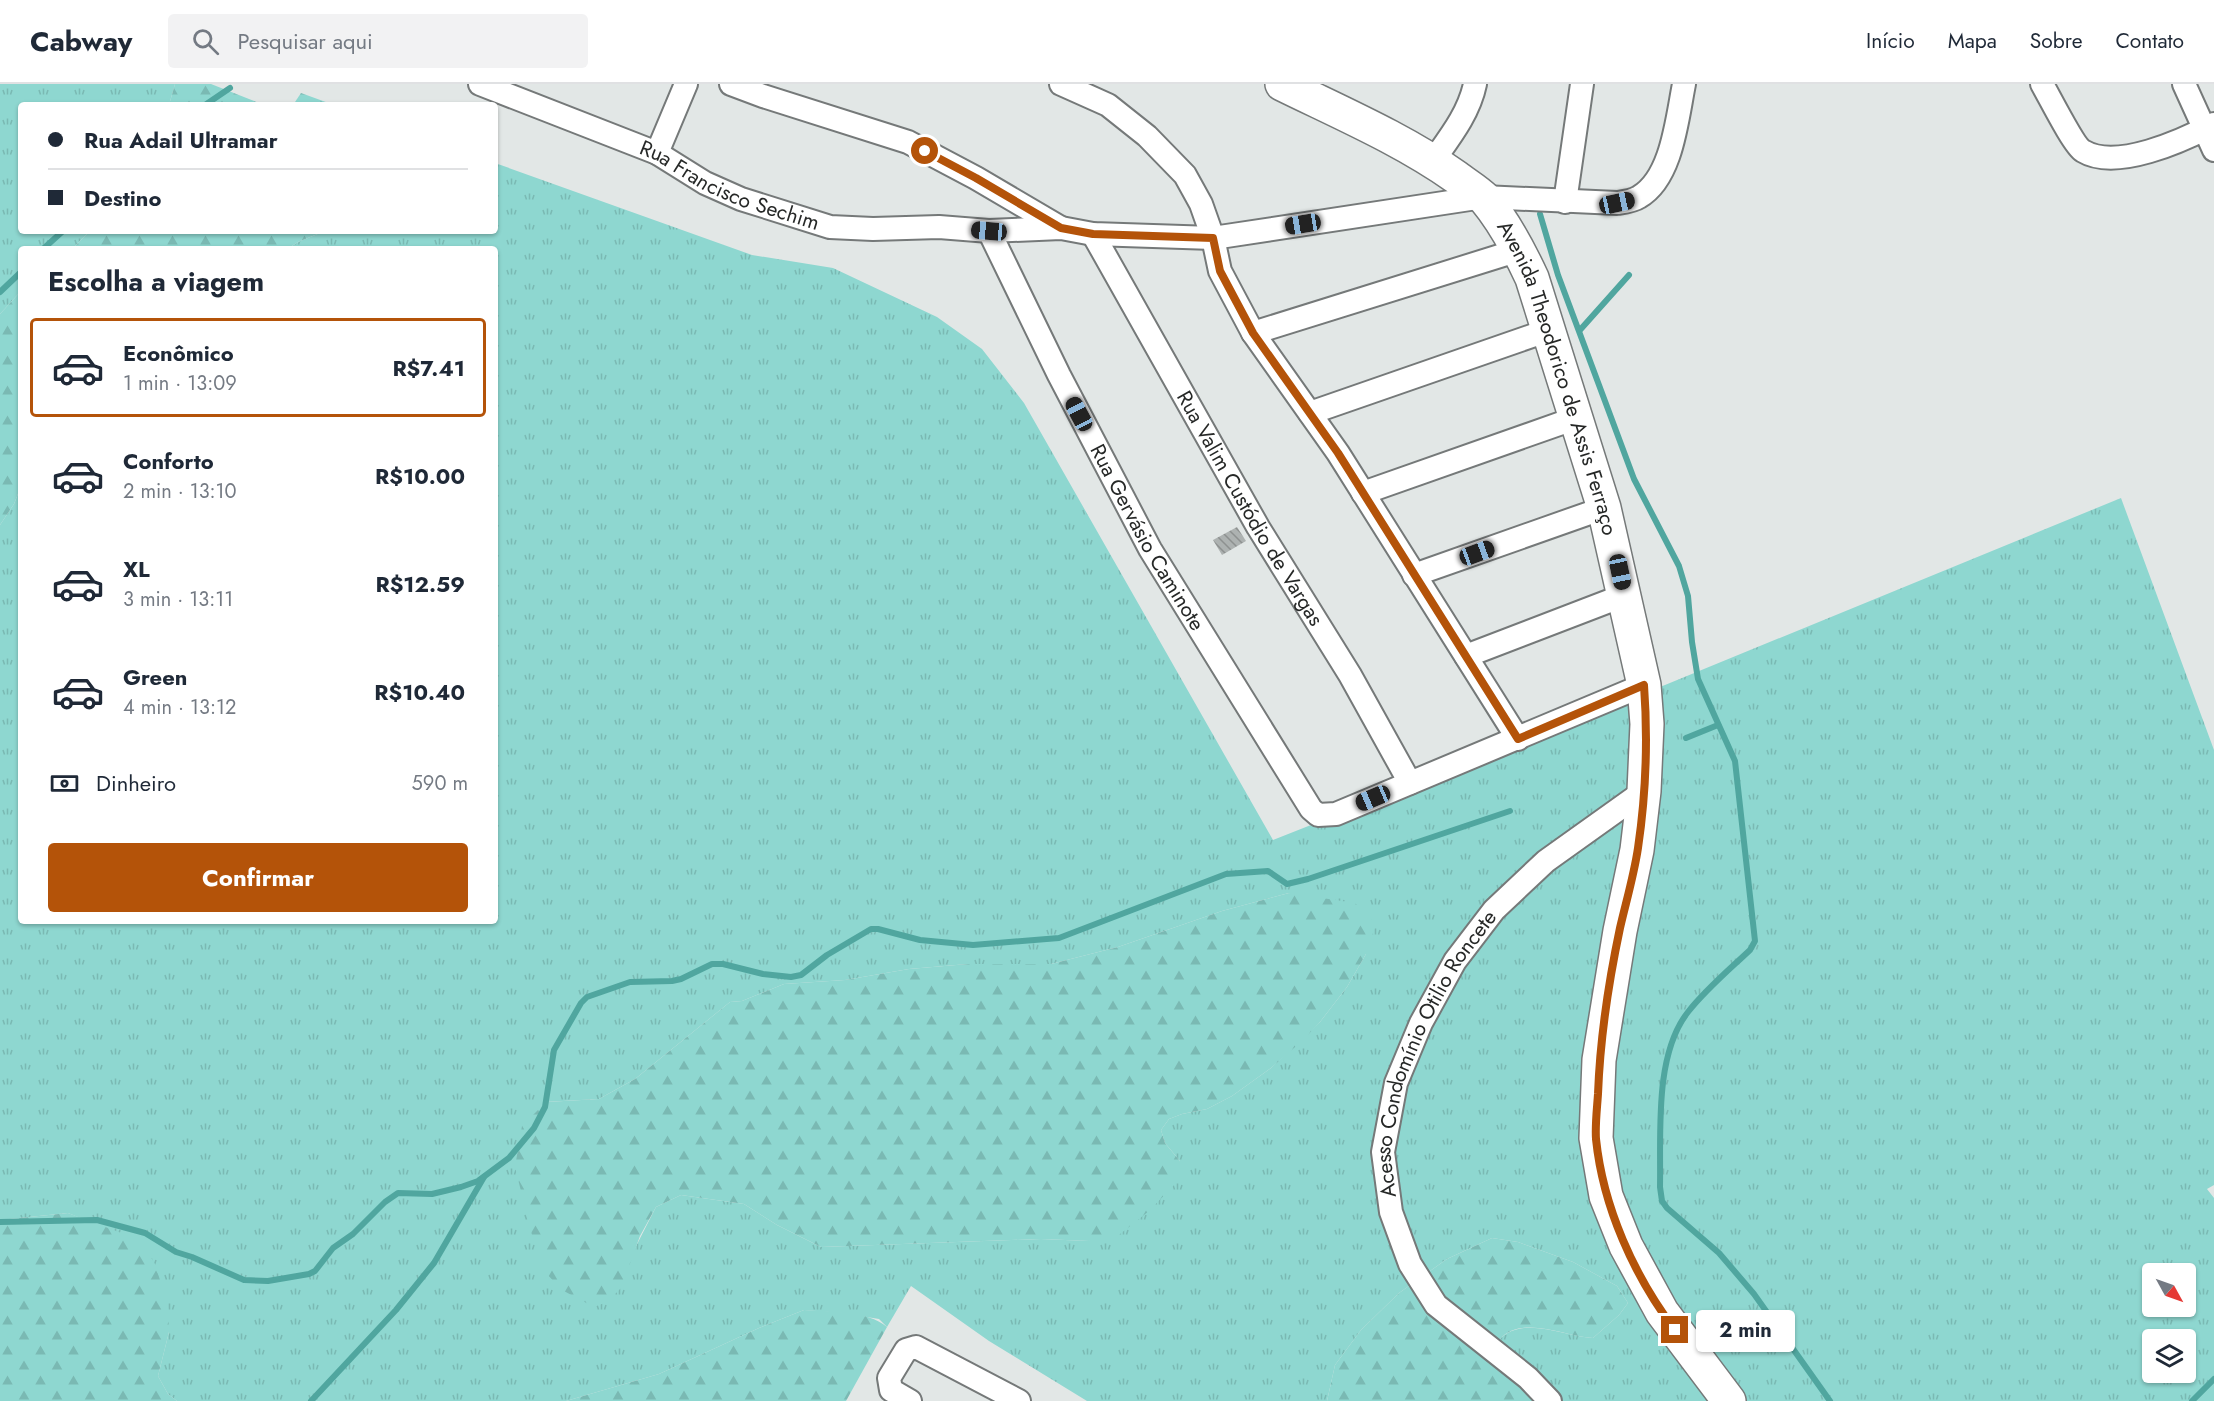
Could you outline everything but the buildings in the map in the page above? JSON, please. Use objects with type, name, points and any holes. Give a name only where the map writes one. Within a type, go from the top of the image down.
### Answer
[{"type":"street","name":"Rua Francisco Sechim","points":[[480,84],[657,153],[705,183],[741,199],[830,227],[873,229],[939,227],[989,231],[1061,228]]},
{"type":"street","points":[[657,153],[686,84]]},
{"type":"street","points":[[731,84],[908,142],[976,178],[1061,228],[1093,234],[1213,238],[1484,197],[1617,203],[1637,199],[1653,187],[1665,164],[1675,131],[1684,84]]},
{"type":"street","points":[[1061,84],[1108,105],[1147,136],[1185,175],[1201,204],[1213,238],[1220,271],[1253,333],[1364,493],[1518,739]]},
{"type":"street","name":"Avenida Theodorico de Assis Ferraço","points":[[1282,84],[1397,140],[1433,161],[1484,197],[1519,250],[1532,278],[1604,508],[1644,685],[1647,724],[1644,791],[1637,850],[1620,931],[1599,1060],[1596,1138],[1606,1196],[1626,1246],[1662,1312],[1729,1401]]},
{"type":"street","points":[[1433,161],[1462,119],[1472,98],[1475,84]]},
{"type":"street","points":[[1565,202],[1582,84]]},
{"type":"street","points":[[2042,84],[2081,150],[2103,159],[2160,150],[2209,127]]},
{"type":"street","points":[[2184,84],[2209,127],[2214,150]]},
{"type":"street","name":"Rua Gervásio Caminote","points":[[989,231],[1059,375],[1150,549],[1311,809],[1318,815],[1336,814],[1410,783]]},
{"type":"street","name":"Rua Valim Custódio de Vargas","points":[[1093,234],[1252,517],[1350,675],[1410,783]]},
{"type":"street","points":[[1253,333],[1519,250]]},
{"type":"street","points":[[1310,413],[1549,330]]},
{"type":"street","points":[[1364,493],[1576,418]]},
{"type":"street","points":[[1414,575],[1604,508]]},
{"type":"street","points":[[1466,656],[1625,595]]},
{"type":"street","points":[[1410,783],[1644,685]]},
{"type":"street","name":"Acesso Condomínio Otilio Roncete","points":[[1550,1401],[1528,1378],[1436,1305],[1410,1263],[1391,1212],[1383,1152],[1396,1083],[1421,1023],[1455,961],[1494,910],[1546,861],[1644,791]]},
{"type":"street","points":[[910,1401],[891,1390],[889,1378],[906,1350],[916,1347],[1019,1401]]},
{"type":"green space","points":[[0,84],[175,84],[170,102],[18,102],[18,234],[87,234],[75,246],[18,246],[18,294],[0,314]]},
{"type":"green space","points":[[175,84],[211,84],[256,102],[170,102]]},
{"type":"green space","points":[[301,93],[326,102],[295,102]]},
{"type":"green space","points":[[498,164],[752,255],[833,268],[937,317],[982,349],[1024,403],[1273,840],[1665,685],[2121,498],[2214,750],[2214,1185],[2207,1189],[2214,1198],[2214,1401],[1550,1401],[1498,1341],[1508,1333],[1531,1328],[1593,1338],[1619,1315],[1628,1303],[1617,1286],[1573,1262],[1518,1242],[1492,1238],[1447,1259],[1399,1293],[1361,1330],[1335,1365],[1327,1401],[1087,1401],[989,1341],[911,1286],[887,1327],[879,1319],[804,1310],[659,1374],[566,1401],[177,1401],[168,1394],[158,1376],[169,1332],[90,1222],[68,1213],[0,1220],[0,525],[18,494],[18,924],[498,924],[498,246],[292,246],[318,234],[498,234]],"holes":[[[1289,893],[1366,954],[1347,987],[1320,1022],[1271,1068],[1232,1096],[1207,1109],[1169,1119],[1161,1130],[1165,1143],[1180,1161],[1089,1241],[1041,1239],[821,1247],[777,1225],[744,1204],[681,1195],[656,1207],[632,1254],[545,1102],[599,1099],[635,1079],[730,1002],[742,1001],[784,984],[845,980],[909,969],[968,964],[1051,964],[1118,947],[1222,911]]]},
{"type":"green space","points":[[87,234],[318,234],[292,246],[75,246]]},
{"type":"green space","points":[[18,294],[18,494],[0,525],[0,314]]},
{"type":"green space","points":[[1289,893],[1355,903],[1376,924],[1366,954],[1347,987],[1320,1022],[1271,1068],[1232,1096],[1207,1109],[1169,1119],[1161,1130],[1165,1143],[1180,1161],[1176,1183],[1149,1211],[1115,1238],[1089,1241],[1041,1239],[821,1247],[777,1225],[744,1204],[681,1195],[656,1207],[640,1236],[621,1288],[607,1302],[594,1307],[562,1290],[544,1271],[533,1239],[515,1167],[522,1126],[546,1102],[599,1099],[635,1079],[730,1002],[742,1001],[784,984],[845,980],[909,969],[968,964],[1051,964],[1118,947],[1222,911]]},
{"type":"green space","points":[[68,1213],[140,1240],[155,1264],[168,1306],[169,1332],[158,1376],[168,1394],[177,1401],[0,1401],[0,1220]]},
{"type":"green space","points":[[1492,1238],[1518,1242],[1573,1262],[1617,1286],[1628,1303],[1619,1315],[1593,1338],[1531,1327],[1508,1332],[1499,1340],[1550,1401],[1327,1401],[1335,1365],[1361,1330],[1399,1293],[1447,1259]]},
{"type":"green space","points":[[804,1310],[869,1317],[887,1327],[846,1401],[566,1401],[659,1374]]},
{"type":"waterway","points":[[209,102],[230,88]]},
{"type":"waterway","points":[[1540,214],[1558,275],[1634,479],[1679,566],[1688,596],[1698,679],[1735,761],[1755,941],[1750,950],[1710,987],[1688,1012],[1669,1050],[1664,1072],[1660,1120],[1662,1201],[1667,1208],[1719,1253],[1754,1294],[1830,1401]]},
{"type":"waterway","points":[[46,246],[60,234]]},
{"type":"waterway","points":[[0,292],[18,275]]},
{"type":"waterway","points":[[1580,330],[1629,275]]},
{"type":"waterway","points":[[1686,738],[1718,725]]},
{"type":"waterway","points":[[0,1222],[97,1220],[145,1233],[176,1252],[244,1280],[268,1281],[309,1274],[315,1271],[333,1248],[353,1234],[385,1202],[398,1193],[432,1194],[461,1187],[478,1181],[509,1158],[534,1128],[545,1107],[554,1050],[581,1003],[587,997],[630,982],[681,979],[712,964],[723,964],[763,974],[791,977],[801,975],[827,955],[871,929],[920,940],[973,945],[1059,938],[1226,874],[1268,871],[1287,884],[1510,811]]},
{"type":"waterway","points":[[311,1401],[396,1310],[434,1263],[484,1177]]},
{"type":"waterway","points":[[2192,1401],[2214,1379]]},
{"type":"route","points":[[925,151],[1061,228],[1093,234],[1213,238],[1220,271],[1253,333],[1338,453],[1518,739],[1644,685],[1647,724],[1644,791],[1637,850],[1620,931],[1599,1060],[1596,1138],[1606,1196],[1626,1246],[1662,1312],[1675,1330]]}]
